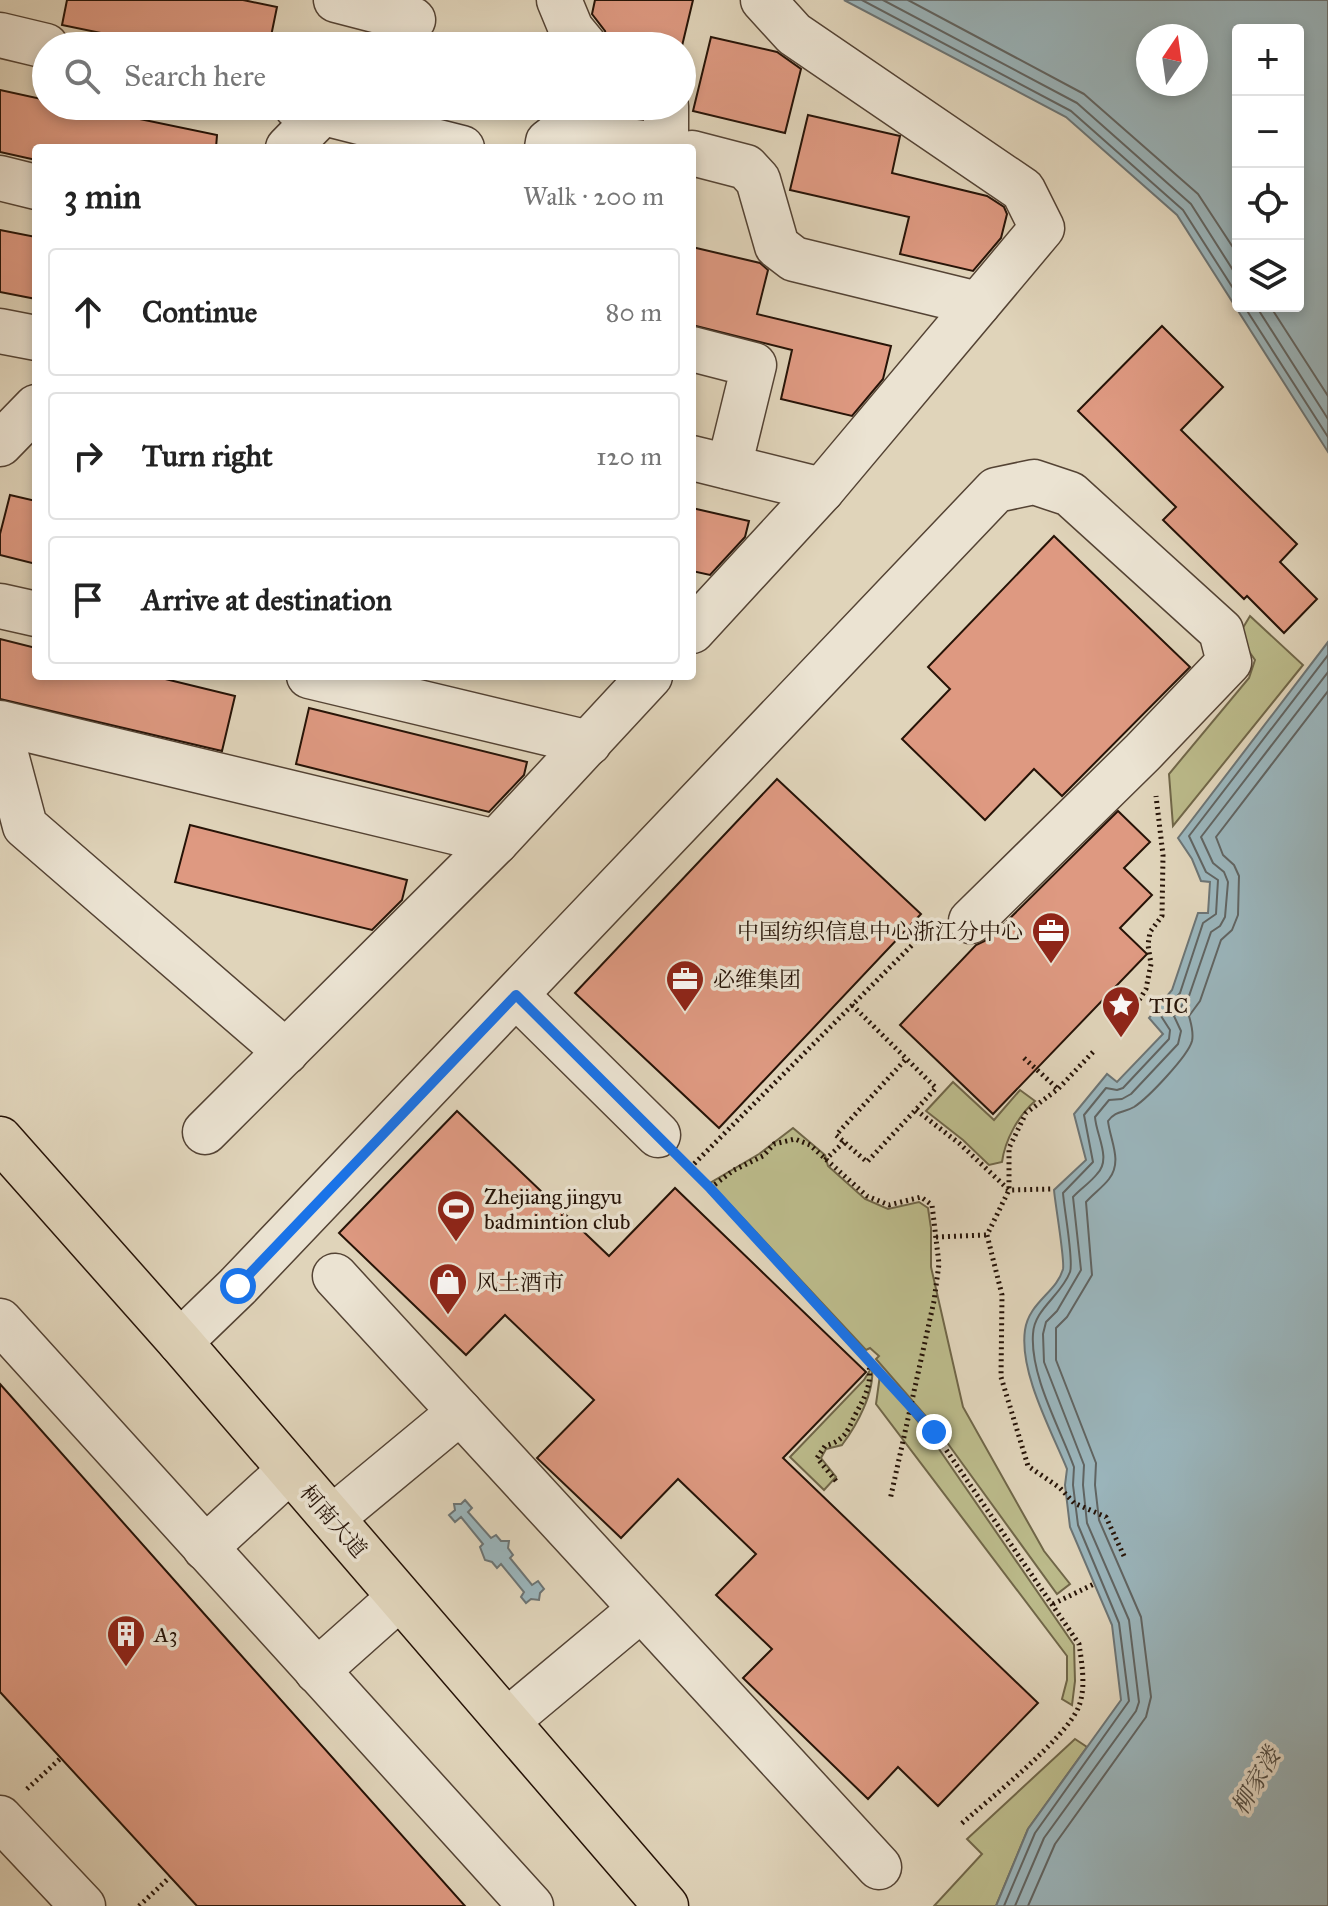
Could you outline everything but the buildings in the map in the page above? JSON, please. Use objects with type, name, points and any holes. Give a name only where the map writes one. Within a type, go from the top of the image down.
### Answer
[{"type":"main road","name":"柯南大道","points":[[0,1139],[180,1342],[666,1906]]},
{"type":"street","points":[[336,0],[411,22]]},
{"type":"street","points":[[559,0],[573,32]]},
{"type":"street","points":[[696,627],[822,490],[1042,228],[1023,190],[794,34],[763,0]]},
{"type":"street","points":[[0,35],[32,43]]},
{"type":"street","points":[[291,144],[308,120]]},
{"type":"street","points":[[360,120],[447,144]]},
{"type":"street","points":[[548,144],[561,132],[674,138]]},
{"type":"street","points":[[696,147],[746,167],[758,180],[777,246],[794,259],[978,304]]},
{"type":"street","points":[[0,178],[32,186]]},
{"type":"street","points":[[0,331],[32,337]]},
{"type":"street","points":[[696,350],[754,365],[710,463],[822,490]]},
{"type":"street","points":[[14,443],[32,414]]},
{"type":"street","points":[[180,1342],[238,1286],[996,490],[1034,482],[1070,494],[1221,631],[1229,662],[1143,752],[971,921]]},
{"type":"street","points":[[0,606],[32,613]]},
{"type":"street","points":[[326,680],[589,743]]},
{"type":"street","points":[[205,1132],[496,842],[646,680]]},
{"type":"street","points":[[0,723],[496,842]]},
{"type":"street","points":[[0,732],[25,826],[286,1052]]},
{"type":"street","points":[[516,995],[658,1135]]},
{"type":"street","points":[[335,1276],[879,1867]]},
{"type":"street","points":[[0,1321],[531,1906]]},
{"type":"street","points":[[332,1518],[460,1412]]},
{"type":"street","points":[[205,1548],[290,1470]]},
{"type":"street","points":[[317,1671],[399,1598]]},
{"type":"street","points":[[507,1721],[640,1610]]},
{"type":"street","points":[[10,1807],[83,1906]]},
{"type":"path","points":[[1133,1010],[1146,989],[1151,964],[1150,932],[1162,916],[1163,855],[1154,787],[1143,752]]},
{"type":"path","points":[[690,1168],[931,925],[971,921]]},
{"type":"path","points":[[852,1005],[936,1088],[867,1162],[836,1135],[906,1059]]},
{"type":"path","points":[[1093,1052],[1058,1089],[1026,1113],[1009,1148],[1009,1190],[987,1235],[1002,1295],[1001,1377],[1028,1466],[1074,1503],[1106,1517],[1124,1556]]},
{"type":"path","points":[[1024,1058],[1058,1089]]},
{"type":"path","points":[[916,1110],[960,1144],[1009,1190],[1052,1189]]},
{"type":"path","points":[[658,1135],[868,1357],[934,1432],[1079,1644],[1083,1676],[1079,1706],[1065,1730],[960,1825]]},
{"type":"path","points":[[710,1188],[734,1170],[763,1156],[774,1144],[795,1139],[810,1145],[867,1196],[889,1205],[921,1197],[932,1205],[939,1264],[934,1301],[890,1500]]},
{"type":"path","points":[[825,1160],[844,1142]]},
{"type":"path","points":[[936,1237],[987,1235]]},
{"type":"path","points":[[836,1481],[817,1458],[825,1446],[840,1442],[868,1395],[871,1372],[868,1357]]},
{"type":"path","points":[[1053,1604],[1094,1584]]},
{"type":"path","points":[[10,1807],[61,1758]]},
{"type":"path","points":[[139,1906],[170,1877]]},
{"type":"shaded area","points":[[1250,616],[1303,665],[1173,826],[1169,774],[1249,678],[1255,660],[1238,636]]},
{"type":"shaded area","points":[[953,1082],[994,1120],[1020,1090],[1035,1101],[1013,1129],[1002,1162],[989,1165],[926,1111]]},
{"type":"shaded area","points":[[793,1128],[825,1155],[828,1166],[865,1199],[888,1209],[919,1202],[928,1208],[931,1267],[963,1407],[1044,1551],[1070,1584],[1057,1594],[938,1430],[876,1359],[879,1356],[870,1348],[866,1350],[710,1183],[759,1154]]},
{"type":"shaded area","points":[[872,1367],[868,1397],[853,1428],[842,1445],[826,1449],[821,1458],[836,1477],[824,1490],[790,1457],[864,1380]]},
{"type":"shaded area","points":[[880,1375],[930,1436],[1074,1645],[1072,1705],[1062,1699],[1067,1680],[1067,1656],[876,1404]]},
{"type":"shaded area","points":[[1075,1739],[1087,1747],[1028,1829],[996,1906],[934,1906],[982,1854],[967,1839]]},
{"type":"water","points":[[844,0],[1328,0],[1328,452],[1239,312],[1304,312],[1304,24],[1232,24],[1232,301],[1177,215],[1066,117]]},
{"type":"water","name":"柳家溇","points":[[1328,642],[1328,1906],[996,1906],[1028,1829],[1121,1700],[1112,1625],[1070,1527],[1065,1485],[1067,1469],[1031,1382],[1024,1346],[1025,1330],[1032,1312],[1063,1269],[1054,1190],[1086,1160],[1074,1114],[1107,1074],[1117,1082],[1163,1034],[1149,1018],[1172,990],[1198,913],[1208,913],[1210,882],[1201,881],[1192,859],[1178,838]]},
{"type":"water","points":[[465,1500],[472,1508],[468,1512],[491,1538],[496,1535],[501,1541],[509,1541],[508,1548],[513,1555],[510,1558],[532,1585],[538,1581],[544,1589],[539,1600],[531,1599],[526,1603],[521,1597],[524,1592],[501,1564],[497,1568],[485,1560],[480,1547],[483,1544],[461,1517],[455,1522],[449,1515],[455,1510],[454,1504]]},
{"type":"place","name":"中国纺织信息中心浙江分中心","points":[[1051,965]]},
{"type":"place","name":"必维集团","points":[[685,1013]]},
{"type":"place","name":"TIC","points":[[1121,1039]]},
{"type":"place","name":"Zhejiang jingyu badmintion club","points":[[456,1243]]},
{"type":"place","name":"风土酒市","points":[[448,1316]]},
{"type":"place","name":"A3","points":[[126,1668]]},
{"type":"route","points":[[238,1286],[516,995],[710,1188],[934,1432]]}]
